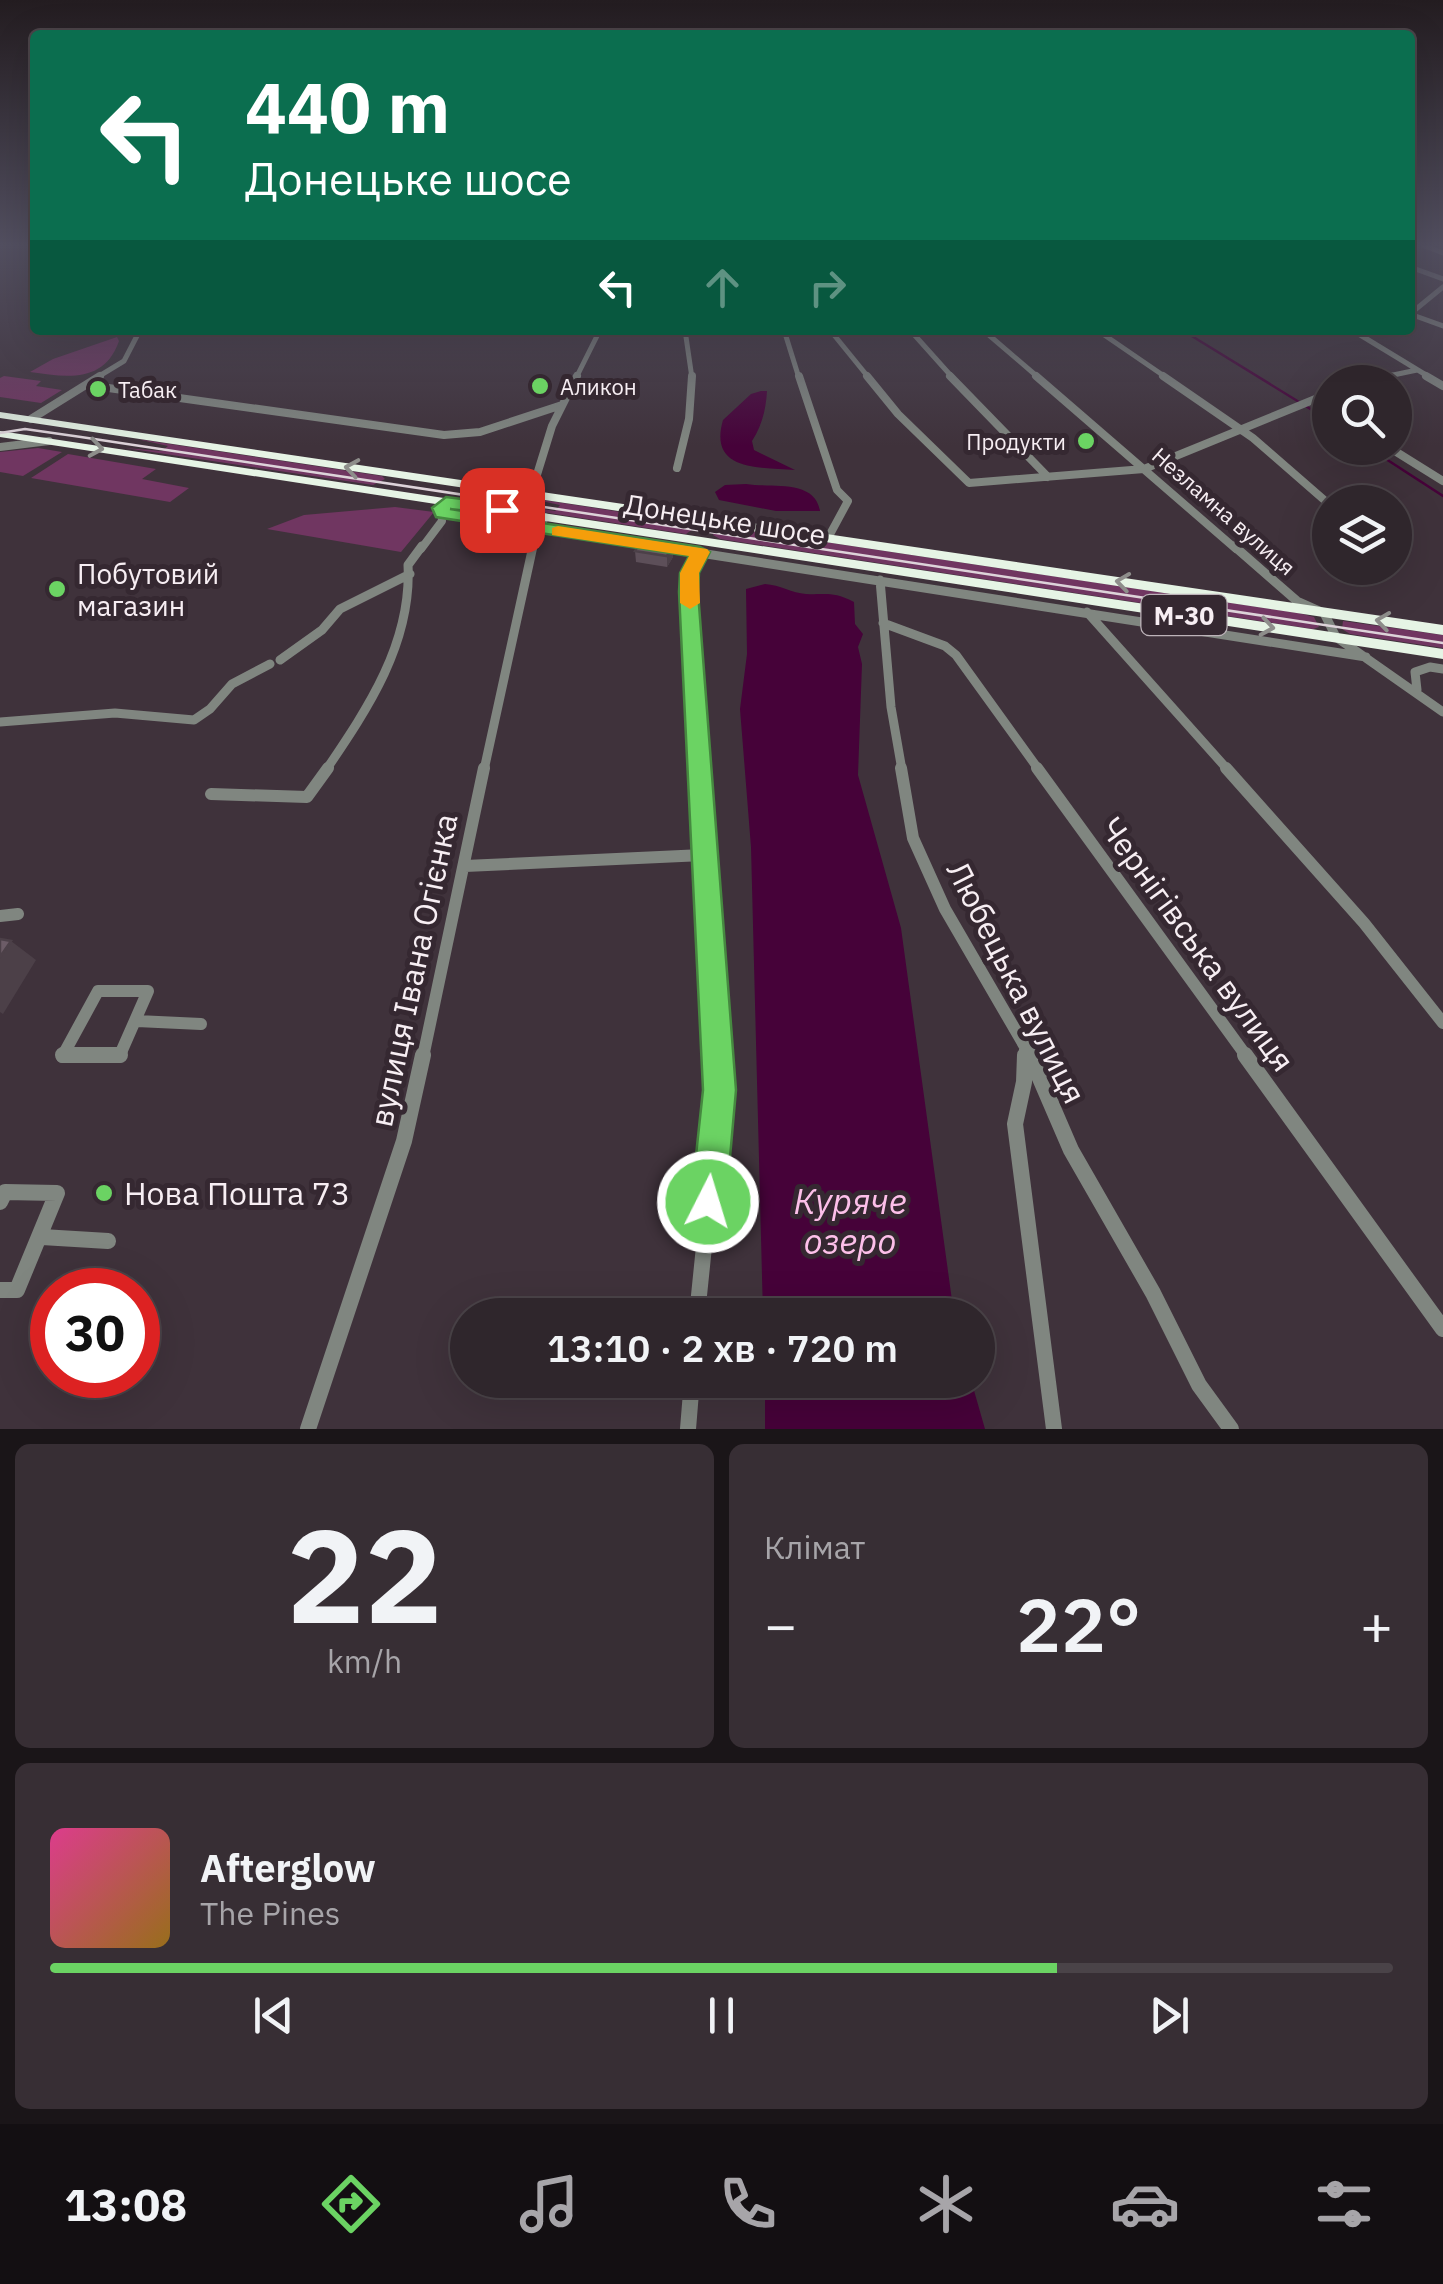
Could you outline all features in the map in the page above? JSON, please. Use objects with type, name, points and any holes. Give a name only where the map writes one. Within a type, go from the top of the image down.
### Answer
[{"type":"highway","name":"Донецьке шосе","points":[[0,415],[1443,630]]},
{"type":"highway","name":"Донецьке шосе","points":[[0,434],[382,492],[444,507],[862,572],[1443,654]]},
{"type":"highway","points":[[382,492],[398,474]]},
{"type":"highway","points":[[701,547],[710,520]]},
{"type":"street","points":[[1415,316],[1443,326]]},
{"type":"street","points":[[30,419],[124,360],[137,335]]},
{"type":"street","points":[[531,494],[562,404],[597,335]]},
{"type":"street","points":[[677,468],[688,440],[690,372],[686,335]]},
{"type":"street","points":[[786,335],[798,365],[800,387],[838,490],[848,502],[828,538]]},
{"type":"street","points":[[834,335],[898,414],[969,483],[1144,469],[1312,399]]},
{"type":"street","points":[[914,335],[986,416],[1048,477]]},
{"type":"street","name":"Незламна вулиця","points":[[989,335],[1298,600],[1324,613]]},
{"type":"street","points":[[1104,335],[1238,430],[1312,490]]},
{"type":"street","points":[[1364,335],[1443,386]]},
{"type":"street","points":[[1412,371],[1418,370]]},
{"type":"street","points":[[86,385],[444,435],[480,432],[562,404]]},
{"type":"street","points":[[0,447],[49,441]]},
{"type":"street","points":[[1412,462],[1443,481]]},
{"type":"street","points":[[211,794],[307,797],[376,688],[406,620],[408,565],[442,521],[444,507]]},
{"type":"street","name":"вулиця Івана Огієнка","points":[[308,1429],[404,1141],[465,866],[505,661],[541,523]]},
{"type":"street","points":[[699,1298],[720,1090],[688,592],[690,573],[701,547]]},
{"type":"street","name":"Донецьке шосе","points":[[862,572],[880,580],[1366,657]]},
{"type":"street","points":[[1,722],[115,713],[194,720],[210,710],[232,684],[275,662],[322,630],[340,609],[410,574]]},
{"type":"street","name":"Любецька вулиця","points":[[880,580],[890,707],[907,785],[906,813],[913,838],[945,909],[1025,1043],[1071,1150],[1199,1385],[1231,1429]]},
{"type":"street","points":[[1086,611],[1364,923],[1443,1023]]},
{"type":"street","points":[[1324,613],[1336,637],[1443,712]]},
{"type":"street","name":"Чернігівська вулиця","points":[[884,624],[946,646],[964,666],[1443,1329]]},
{"type":"street","points":[[1417,691],[1415,672],[1430,667],[1443,669]]},
{"type":"street","points":[[465,866],[703,854]]},
{"type":"street","points":[[0,916],[18,914]]},
{"type":"street","points":[[98,991],[148,991],[136,1021],[119,1056],[62,1057],[98,991]]},
{"type":"street","points":[[136,1021],[201,1024]]},
{"type":"street","points":[[1025,1043],[1024,1082],[1015,1124],[1054,1429]]},
{"type":"street","points":[[0,1202],[5,1192],[58,1193],[18,1290],[0,1290]]},
{"type":"street","points":[[42,1237],[108,1240]]},
{"type":"street","points":[[688,1429],[691,1398]]},
{"type":"shaded area","points":[[117,337],[112,355],[94,371],[70,376],[30,372],[53,359]]},
{"type":"shaded area","points":[[0,378],[41,381],[36,386],[62,390],[41,403],[0,397]]},
{"type":"shaded area","points":[[137,439],[385,479],[373,485],[125,448],[162,451],[168,446]]},
{"type":"shaded area","points":[[38,448],[62,452],[23,476],[0,472],[0,452]]},
{"type":"shaded area","points":[[68,454],[156,469],[142,479],[189,488],[170,502],[31,478]]},
{"type":"shaded area","points":[[518,496],[697,526],[686,534],[509,507],[511,504],[555,511],[560,505]]},
{"type":"shaded area","points":[[395,507],[434,512],[401,552],[267,529],[304,515]]},
{"type":"shaded area","points":[[725,527],[1299,613],[1314,617],[1319,627],[713,535],[716,529]]},
{"type":"shaded area","points":[[1343,621],[1443,635],[1443,648],[1350,634],[1342,629]]},
{"type":"water","points":[[767,391],[761,423],[752,441],[754,450],[795,470],[753,467],[730,458],[723,449],[723,420],[751,394]]},
{"type":"water","points":[[725,485],[801,489],[810,494],[820,511],[776,511],[719,500],[715,492]]},
{"type":"water","name":"Куряче озеро","points":[[765,584],[801,593],[835,595],[854,602],[855,624],[863,634],[858,647],[862,664],[858,775],[901,928],[952,1298],[763,1298],[751,847],[740,709],[747,654],[746,589]]},
{"type":"water","points":[[765,1398],[976,1398],[985,1429],[765,1429]]},
{"type":"building","points":[[641,541],[672,546],[667,556],[635,551]]},
{"type":"building","points":[[0,939],[11,941],[0,957]]},
{"type":"waterway","points":[[1190,335],[1312,410]]},
{"type":"waterway","points":[[1395,465],[1443,496]]},
{"type":"tram line","points":[[0,433],[25,429],[81,437],[1443,643]]},
{"type":"slow traffic","points":[[558,532],[700,552],[690,573],[690,603]]},
{"type":"place","name":"Аликон","points":[[540,386]]},
{"type":"place","name":"Табак","points":[[98,389]]},
{"type":"place","name":"Продукти","points":[[1086,441]]},
{"type":"place","name":"Побутовий магазин","points":[[57,589]]},
{"type":"place","name":"Нова Пошта 73","points":[[104,1193]]},
{"type":"route","points":[[502,510],[446,502],[441,508],[442,513],[700,552],[690,573],[688,592],[720,1090],[708,1202]]}]
